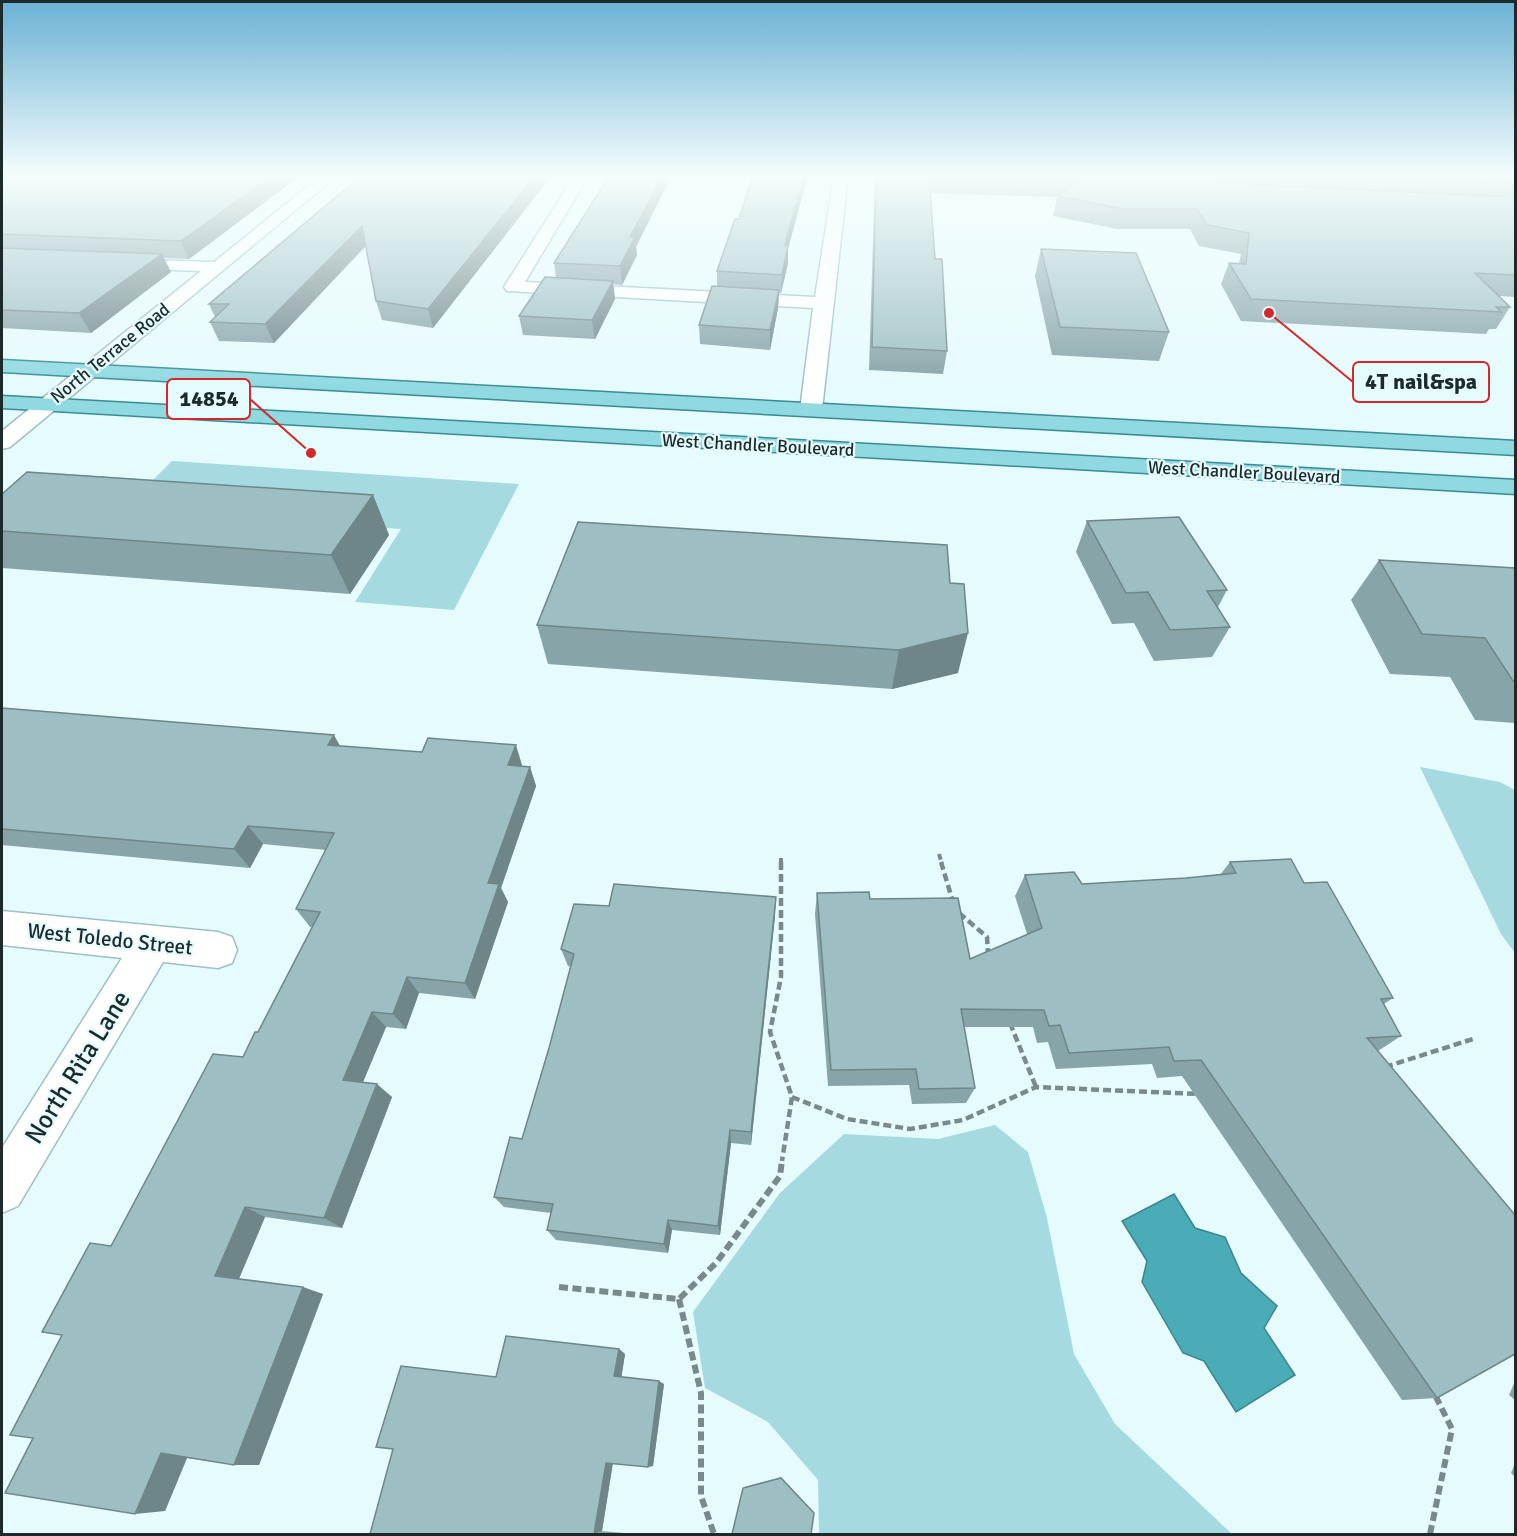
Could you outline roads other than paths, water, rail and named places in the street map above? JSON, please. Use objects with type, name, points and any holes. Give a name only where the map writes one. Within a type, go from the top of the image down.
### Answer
[{"type":"main road","name":"West Chandler Boulevard","points":[[2,366],[1515,448]]},
{"type":"main road","name":"West Chandler Boulevard","points":[[2,402],[1515,487]]},
{"type":"main road","points":[[1203,431],[1218,470]]},
{"type":"street","name":"North Terrace Road","points":[[2,442],[243,247]]},
{"type":"street","points":[[537,247],[513,286],[823,303]]},
{"type":"street","points":[[811,410],[831,247]]},
{"type":"street","points":[[105,262],[218,267]]},
{"type":"street","name":"West Toledo Street","points":[[2,928],[218,950]]},
{"type":"street","name":"North Rita Lane","points":[[2,1190],[153,943]]},
{"type":"place","name":"4T nail&spa","points":[[1269,313]]},
{"type":"place","name":"14854","points":[[311,453]]}]
